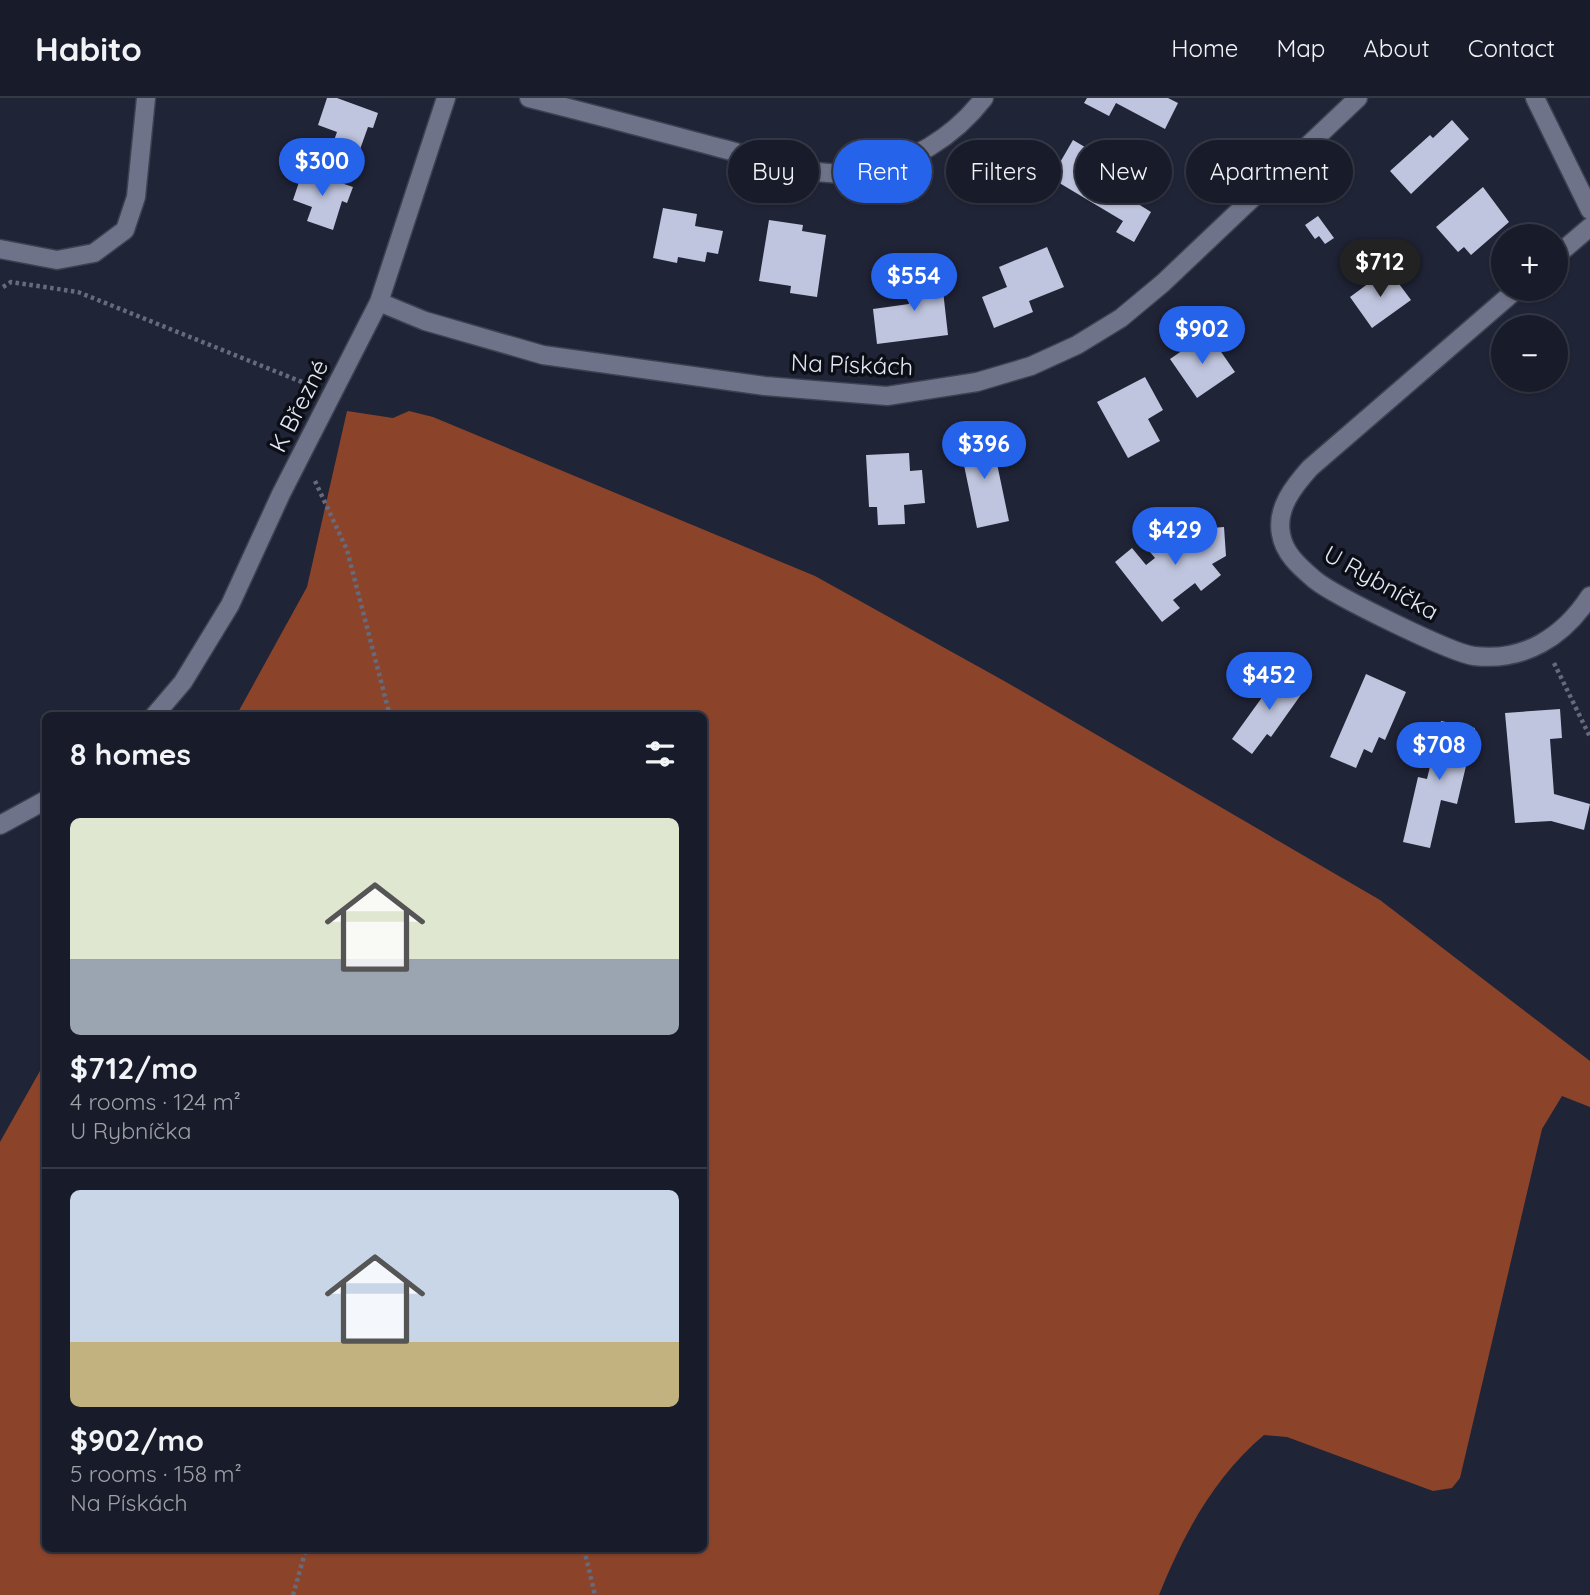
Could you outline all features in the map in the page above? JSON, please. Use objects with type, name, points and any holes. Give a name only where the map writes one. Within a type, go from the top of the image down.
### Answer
[{"type":"street","points":[[0,249],[57,260],[94,253],[125,230],[136,197],[146,98]]},
{"type":"street","name":"K Březné","points":[[157,712],[183,682],[230,605],[300,457],[379,302],[446,98]]},
{"type":"street","points":[[530,98],[776,163],[822,172],[858,173],[893,164],[925,150],[957,129],[984,98]]},
{"type":"street","name":"Na Pískách","points":[[379,302],[425,321],[543,355],[752,384],[887,396],[977,382],[1031,366],[1077,345],[1121,318],[1174,274],[1358,98]]},
{"type":"street","points":[[1535,98],[1590,211]]},
{"type":"street","points":[[1568,246],[1590,227]]},
{"type":"street","name":"U Rybníčka","points":[[1503,301],[1310,468],[1291,490],[1282,510],[1280,534],[1290,557],[1318,582],[1453,649],[1473,656],[1504,655],[1544,644],[1575,619],[1590,596]]},
{"type":"street","points":[[0,825],[42,802]]},
{"type":"path","points":[[3,287],[11,282],[78,292],[332,394]]},
{"type":"path","points":[[300,457],[316,482],[347,550],[389,712]]},
{"type":"path","points":[[1544,644],[1590,737]]},
{"type":"path","points":[[293,1595],[305,1552]]},
{"type":"path","points":[[585,1552],[595,1595]]},
{"type":"shaded area","points":[[347,411],[393,418],[409,411],[433,417],[815,576],[1006,682],[1380,900],[1590,1061],[1590,1107],[1562,1096],[1542,1129],[1460,1478],[1452,1488],[1433,1491],[1287,1437],[1264,1435],[1246,1451],[1215,1488],[1178,1551],[1159,1595],[0,1595],[0,1142],[42,1067],[42,1552],[707,1552],[707,712],[238,712],[307,587]]},
{"type":"building","points":[[327,98],[337,98],[378,113],[373,128],[368,127],[358,155],[332,146],[337,132],[318,125]]},
{"type":"building","points":[[1087,98],[1168,98],[1178,103],[1165,129],[1116,103],[1109,116],[1084,103]]},
{"type":"building","points":[[1452,120],[1469,139],[1411,194],[1390,171],[1430,135],[1433,138]]},
{"type":"building","points":[[1073,140],[1075,141],[1075,192],[1061,184],[1061,161]]},
{"type":"building","points":[[303,170],[353,187],[347,203],[342,201],[333,230],[307,221],[312,207],[293,200]]},
{"type":"building","points":[[1483,187],[1509,222],[1491,224],[1491,238],[1471,255],[1464,247],[1458,252],[1436,227]]},
{"type":"building","points":[[1093,203],[1137,203],[1151,212],[1134,242],[1116,232],[1123,221]]},
{"type":"building","points":[[663,208],[697,214],[695,226],[723,231],[718,254],[707,252],[705,262],[678,257],[677,263],[653,258]]},
{"type":"building","points":[[1318,216],[1334,238],[1325,244],[1319,236],[1315,239],[1305,225]]},
{"type":"building","points":[[769,220],[803,225],[802,231],[826,235],[817,297],[790,293],[791,286],[759,281]]},
{"type":"building","points":[[1047,247],[1064,287],[1029,301],[1033,312],[994,328],[982,297],[1007,287],[999,267]]},
{"type":"building","points":[[1388,269],[1411,300],[1372,328],[1350,297]]},
{"type":"building","points":[[941,273],[948,335],[877,344],[873,309],[909,304],[906,277]]},
{"type":"building","points":[[1208,333],[1235,372],[1197,398],[1170,359]]},
{"type":"building","points":[[1145,377],[1163,410],[1148,419],[1160,441],[1128,458],[1097,402]]},
{"type":"building","points":[[991,435],[1009,521],[977,528],[959,441]]},
{"type":"building","points":[[909,453],[910,471],[922,470],[925,503],[904,505],[905,524],[878,525],[877,507],[869,507],[866,455]]},
{"type":"building","points":[[1224,527],[1226,556],[1212,564],[1221,575],[1201,591],[1195,583],[1173,600],[1180,608],[1162,622],[1115,562],[1132,548],[1146,565],[1155,558],[1141,541],[1153,532],[1157,531],[1170,547],[1179,539],[1174,531]]},
{"type":"building","points":[[1281,671],[1305,689],[1271,737],[1267,734],[1252,754],[1232,739]]},
{"type":"building","points":[[1366,674],[1406,692],[1385,740],[1379,737],[1372,753],[1364,749],[1356,768],[1330,757]]},
{"type":"building","points":[[1560,709],[1562,738],[1550,739],[1554,794],[1590,804],[1584,830],[1551,821],[1515,823],[1505,713]]},
{"type":"building","points":[[1441,721],[1475,728],[1457,804],[1441,800],[1430,848],[1403,842],[1418,777],[1427,779]]}]
